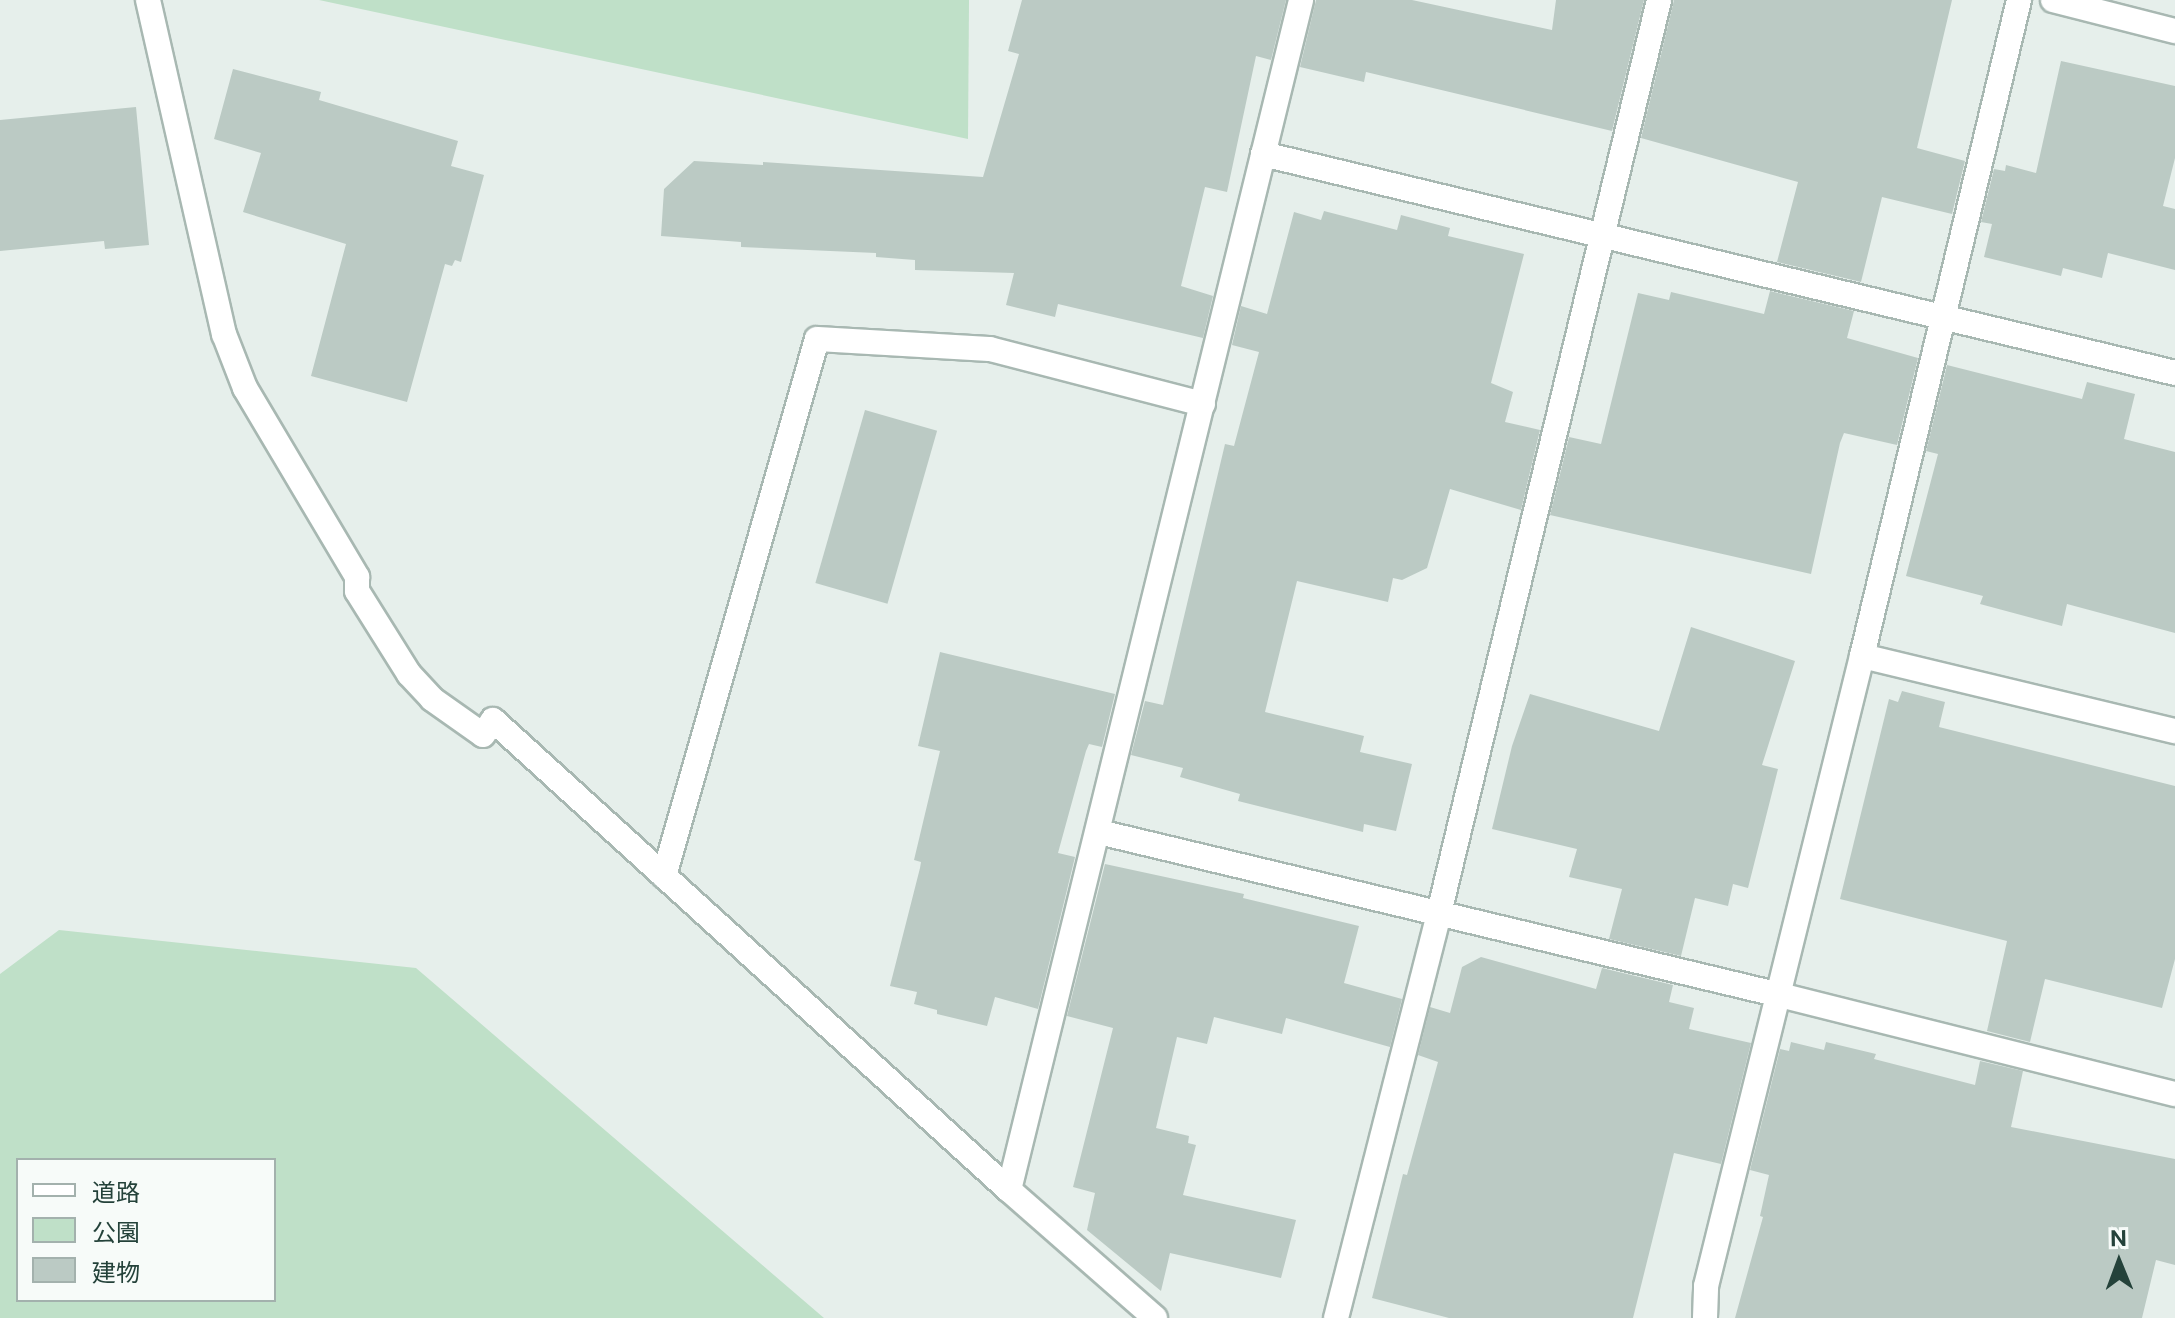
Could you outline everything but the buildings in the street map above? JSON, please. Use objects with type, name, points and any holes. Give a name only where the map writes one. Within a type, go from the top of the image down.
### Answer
[{"type":"street","points":[[148,0],[224,334],[245,388],[357,577],[357,591],[409,674],[432,699],[483,735],[493,720],[1009,1190],[1155,1318]]},
{"type":"street","points":[[1009,1190],[1301,0]]},
{"type":"street","points":[[1336,1318],[1439,913],[1659,0]]},
{"type":"street","points":[[1705,1318],[1706,1286],[1862,656],[2019,0]]},
{"type":"street","points":[[2053,0],[2175,31]]},
{"type":"street","points":[[1263,154],[2175,373]]},
{"type":"street","points":[[664,876],[817,339],[990,349],[1203,404]]},
{"type":"street","points":[[1862,656],[2175,731]]},
{"type":"street","points":[[1099,832],[1776,994],[2175,1094]]},
{"type":"green space","points":[[319,0],[969,0],[968,139]]},
{"type":"green space","points":[[59,930],[416,968],[824,1318],[0,1318],[0,974]]}]
